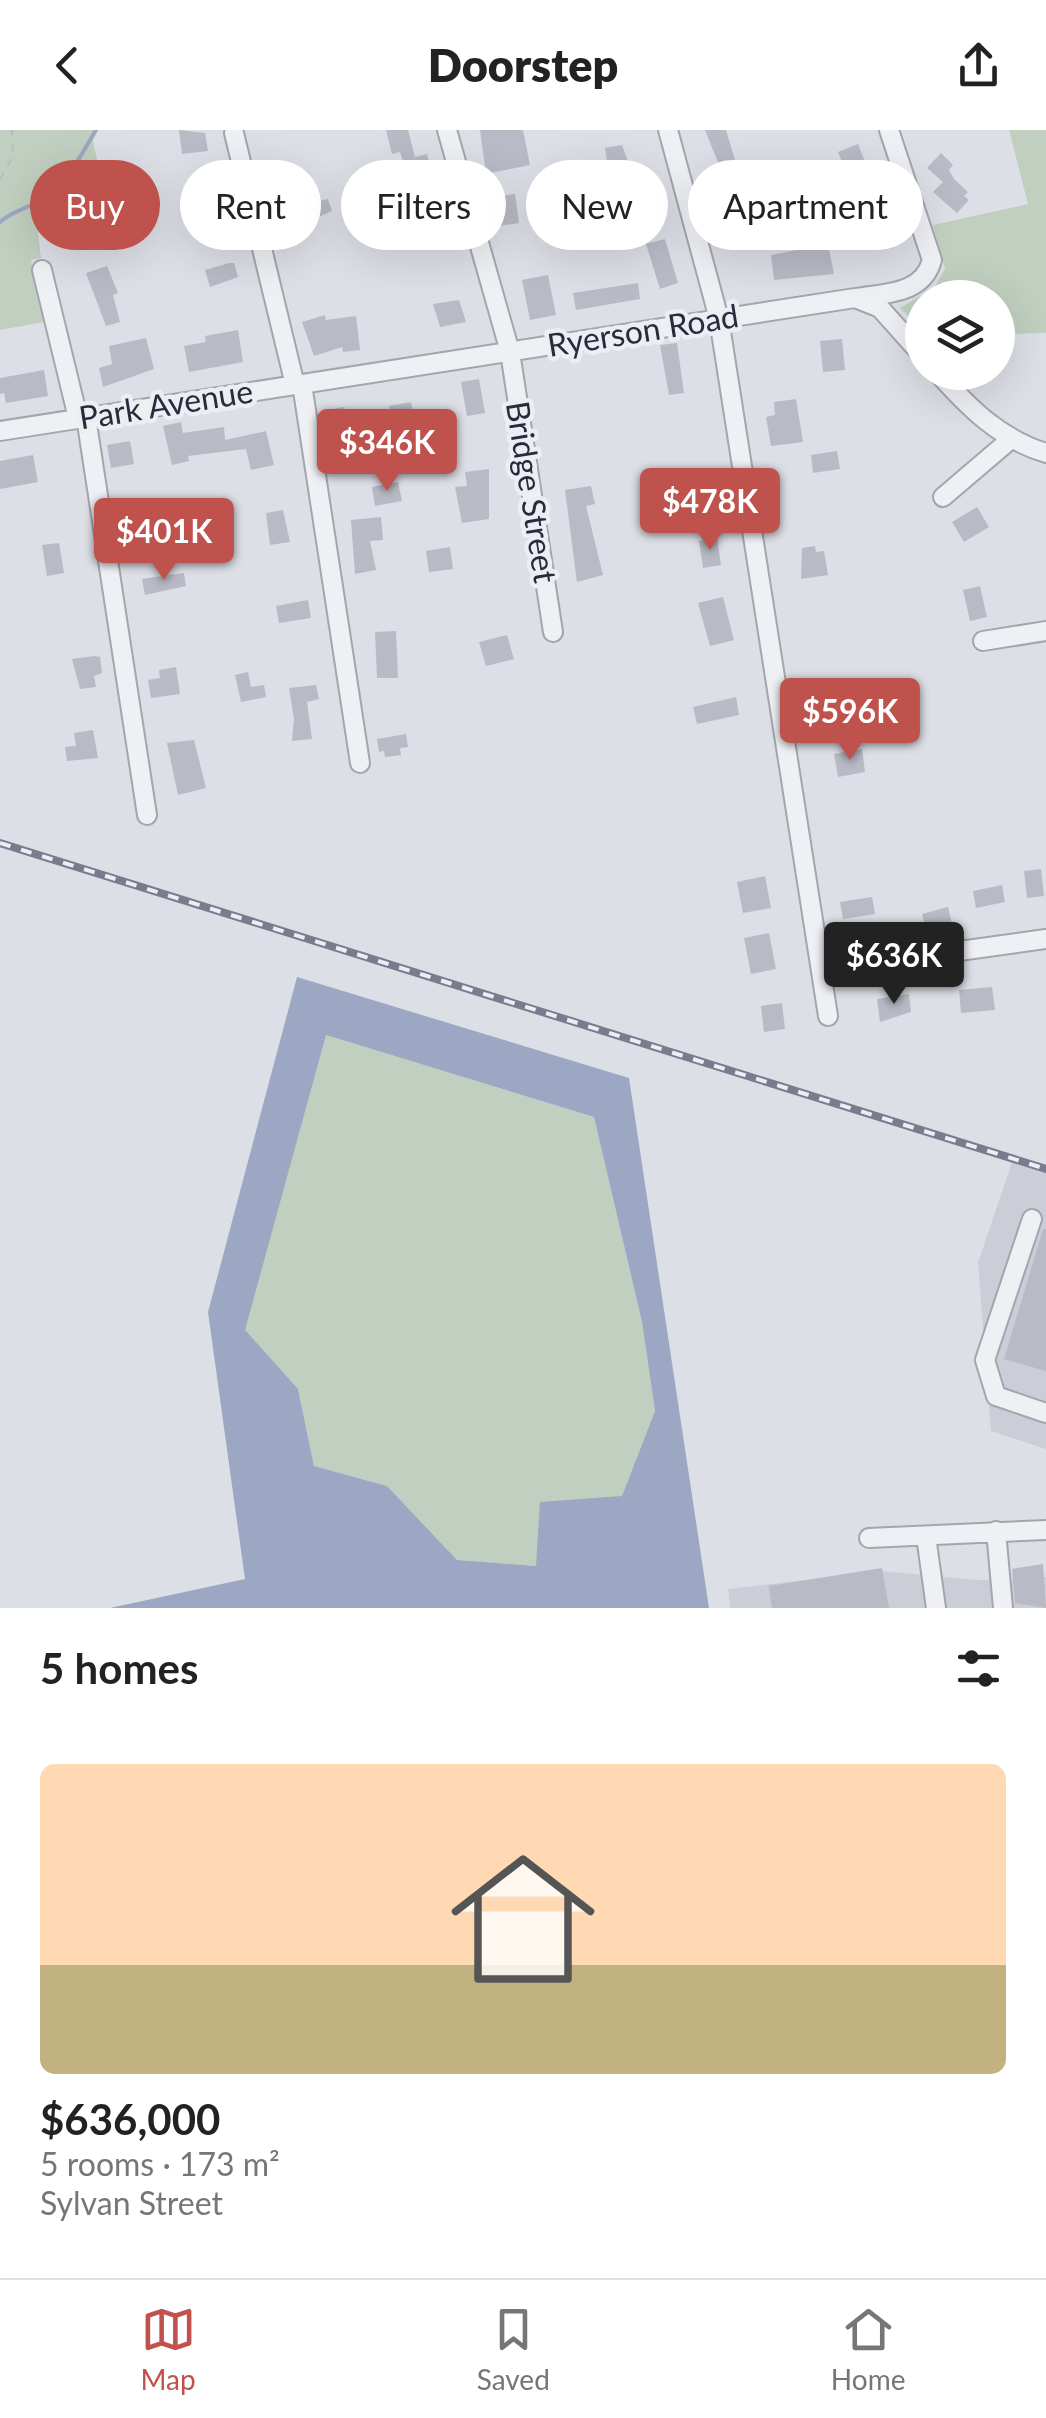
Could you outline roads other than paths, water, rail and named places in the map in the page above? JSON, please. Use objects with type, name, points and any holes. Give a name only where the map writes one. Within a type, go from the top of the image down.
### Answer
[{"type":"street","name":"Ryerson Road","points":[[447,130],[510,352],[910,288],[925,277],[932,260],[889,130]]},
{"type":"street","points":[[668,130],[719,319],[828,1016]]},
{"type":"street","points":[[234,133],[299,385],[360,763]]},
{"type":"street","points":[[42,270],[82,417],[147,814]]},
{"type":"street","points":[[857,298],[880,308],[905,337]]},
{"type":"street","name":"Park Avenue","points":[[0,431],[510,352]]},
{"type":"street","name":"Bridge Street","points":[[510,352],[554,632]]},
{"type":"street","points":[[954,390],[976,415],[1011,439],[1046,453]]},
{"type":"street","points":[[943,497],[1011,439]]},
{"type":"street","points":[[983,640],[1046,631]]},
{"type":"street","points":[[822,970],[1046,939]]},
{"type":"street","points":[[1032,1219],[986,1360],[996,1396],[1046,1413]]},
{"type":"street","points":[[869,1538],[1046,1530]]},
{"type":"street","points":[[996,1532],[1003,1608]]},
{"type":"street","points":[[926,1536],[936,1608]]},
{"type":"water","points":[[297,977],[629,1078],[709,1608],[110,1608],[245,1579],[208,1312]],"holes":[[[326,1035],[594,1117],[642,1322],[655,1411],[622,1496],[540,1502],[536,1566],[457,1560],[387,1486],[314,1466],[298,1389],[245,1330]]]},
{"type":"waterway","points":[[0,222],[56,189],[96,130]]},
{"type":"railway","points":[[0,843],[1046,1169]]}]
